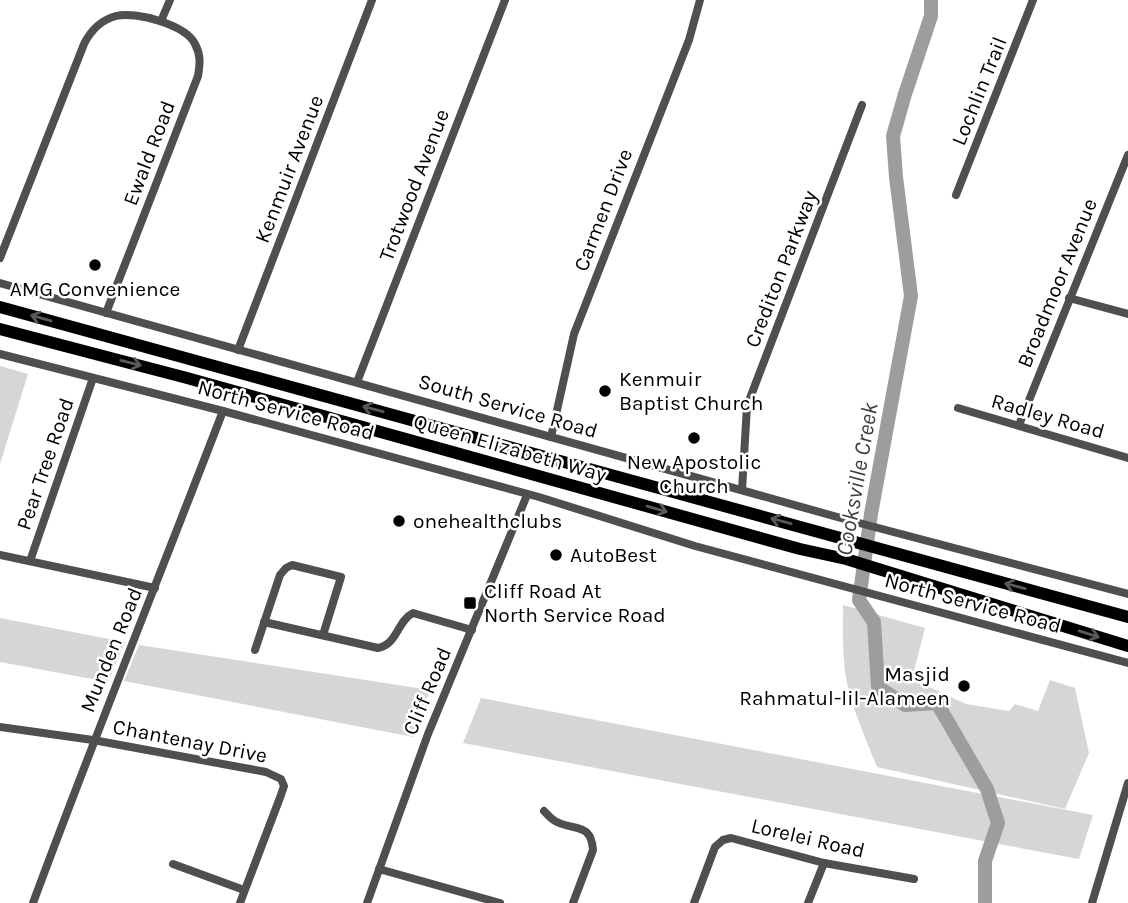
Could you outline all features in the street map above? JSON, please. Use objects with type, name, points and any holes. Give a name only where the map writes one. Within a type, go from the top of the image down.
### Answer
[{"type":"highway","name":"Queen Elizabeth Way","points":[[0,307],[1128,617]]},
{"type":"highway","name":"Queen Elizabeth Way","points":[[0,329],[187,378],[800,550],[846,559],[1128,646]]},
{"type":"street","points":[[0,258],[88,36],[103,21],[123,15],[161,21],[170,0]]},
{"type":"street","name":"Kenmuir Avenue","points":[[238,350],[372,0]]},
{"type":"street","name":"Trotwood Avenue","points":[[357,382],[505,0]]},
{"type":"street","name":"Carmen Drive","points":[[551,437],[574,334],[689,40],[700,0]]},
{"type":"street","name":"Lochlin Trail","points":[[956,195],[1033,0]]},
{"type":"street","name":"Ewald Road","points":[[106,313],[198,76],[200,61],[195,44],[183,32],[161,21]]},
{"type":"street","name":"Crediton Parkway","points":[[742,490],[747,406],[862,105]]},
{"type":"street","name":"Broadmoor Avenue","points":[[1018,425],[1069,298],[1125,173],[1128,155]]},
{"type":"street","name":"South Service Road","points":[[0,283],[884,530],[1128,594]]},
{"type":"street","points":[[1069,298],[1128,314]]},
{"type":"street","name":"North Service Road","points":[[0,354],[223,411],[841,586],[1128,663]]},
{"type":"street","name":"Pear Tree Road","points":[[30,561],[93,378]]},
{"type":"street","name":"Radley Road","points":[[958,408],[1128,457]]},
{"type":"street","name":"Munden Road","points":[[33,903],[93,740],[123,671],[223,411]]},
{"type":"street","name":"Cliff Road","points":[[367,903],[428,734],[527,495]]},
{"type":"street","points":[[0,555],[155,588]]},
{"type":"street","points":[[255,650],[280,575],[286,568],[298,565],[341,577],[323,635]]},
{"type":"street","points":[[264,622],[382,647],[391,642],[407,616],[416,612],[472,630]]},
{"type":"street","name":"Chantenay Drive","points":[[0,727],[93,740],[266,772],[281,779],[284,786],[240,903]]},
{"type":"street","points":[[1092,903],[1128,783]]},
{"type":"street","points":[[544,811],[556,822],[583,829],[590,835],[593,843],[593,850],[573,903]]},
{"type":"street","name":"Lorelei Road","points":[[694,903],[715,847],[723,840],[731,838],[824,863],[914,878]]},
{"type":"street","points":[[808,903],[824,863]]},
{"type":"street","points":[[173,864],[244,890]]},
{"type":"street","points":[[379,869],[497,903]]},
{"type":"shaded area","points":[[0,366],[28,374],[0,464]]},
{"type":"shaded area","points":[[843,605],[925,628],[912,679],[966,704],[1009,711],[1015,704],[1038,711],[1050,680],[1075,688],[1089,753],[1065,809],[877,767],[847,683]]},
{"type":"shaded area","points":[[0,618],[125,642],[108,682],[0,662]]},
{"type":"shaded area","points":[[139,645],[430,690],[413,737],[124,681]]},
{"type":"shaded area","points":[[481,698],[1093,815],[1079,859],[463,743]]},
{"type":"waterway","name":"Cooksville Creek","points":[[931,0],[931,16],[893,136],[911,296],[871,514],[859,600],[874,622],[878,687],[905,705],[937,703],[987,789],[998,823],[985,861],[985,903]]},
{"type":"place","name":"AMG Convenience","points":[[95,265]]},
{"type":"place","name":"Kenmuir Baptist Church","points":[[605,391]]},
{"type":"place","name":"New Apostolic Church","points":[[694,438]]},
{"type":"place","name":"onehealthclubs","points":[[399,521]]},
{"type":"place","name":"AutoBest","points":[[556,555]]},
{"type":"place","name":"Cliff Road At North Service Road","points":[[470,603]]},
{"type":"place","name":"Masjid Rahmatul-lil-Alameen","points":[[964,686]]}]
